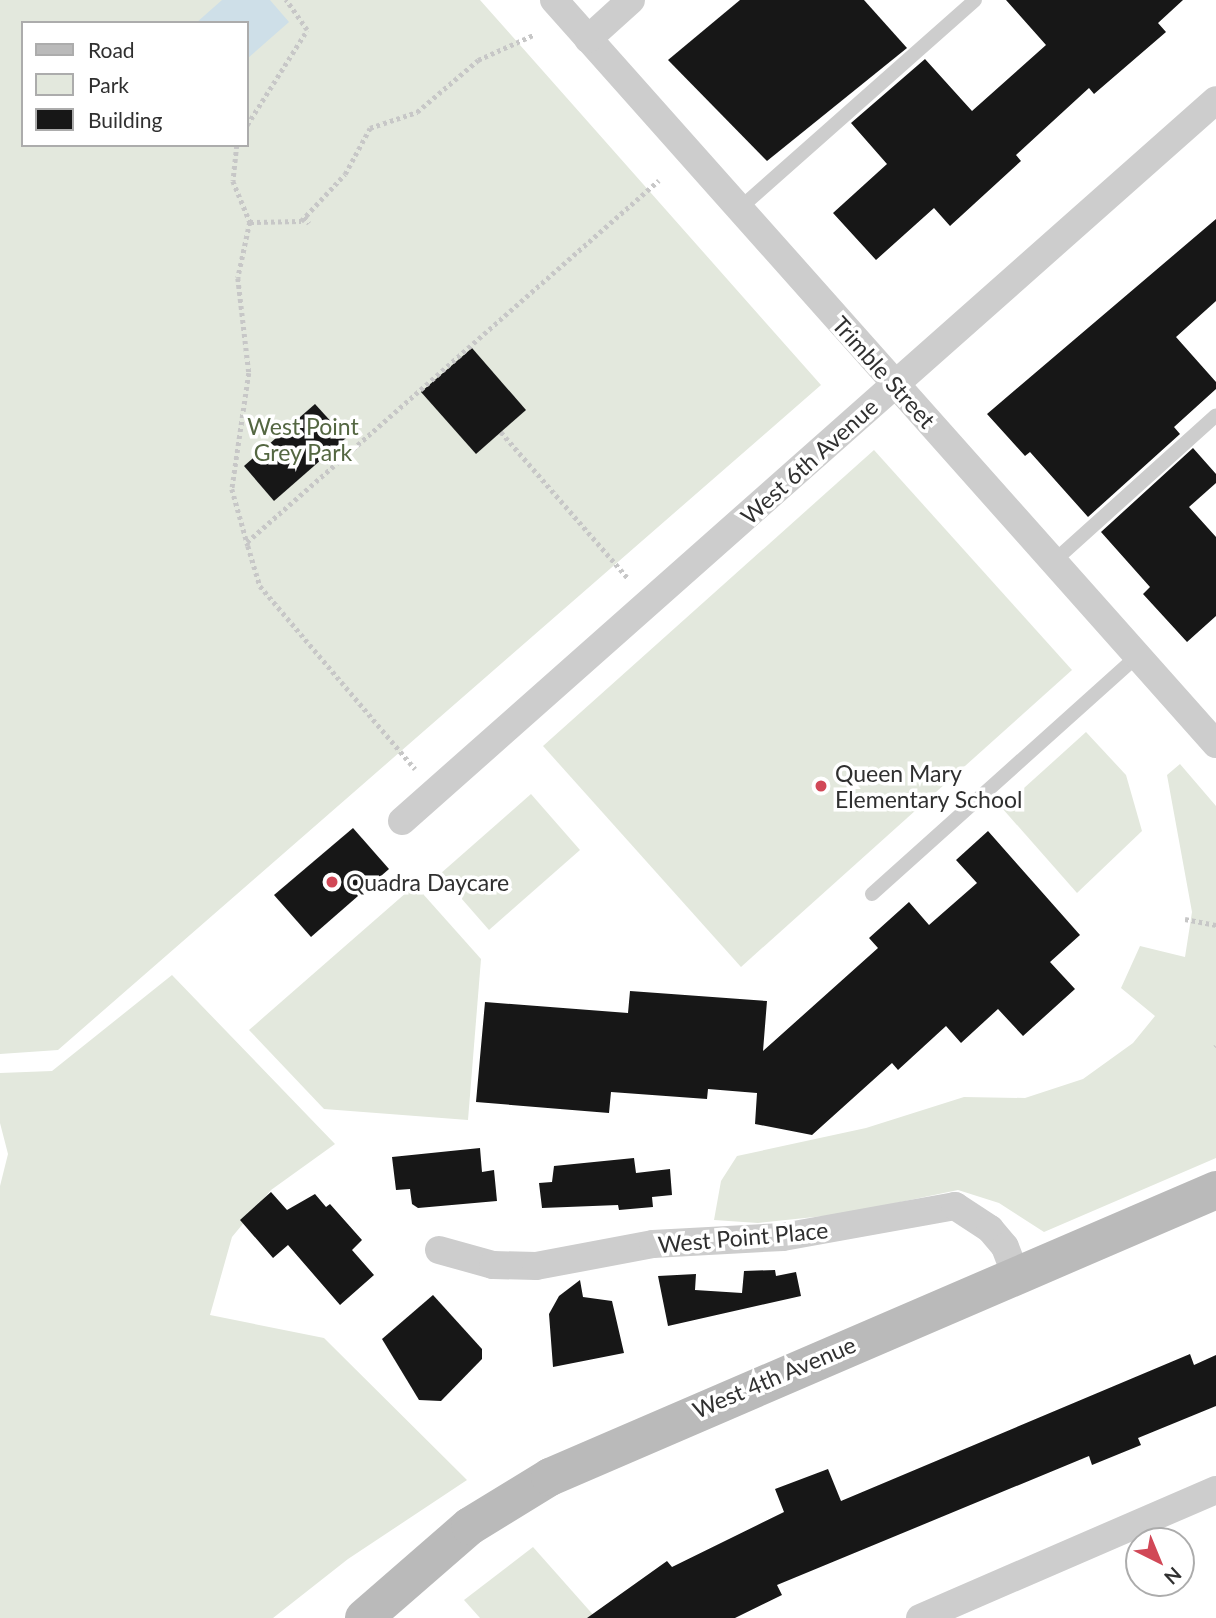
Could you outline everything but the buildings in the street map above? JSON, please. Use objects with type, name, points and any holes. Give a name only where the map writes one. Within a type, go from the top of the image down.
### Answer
[{"type":"main road","name":"West 4th Avenue","points":[[364,1618],[470,1526],[550,1477],[1015,1273],[1216,1190]]},
{"type":"street","name":"Trimble Street","points":[[554,0],[1137,656],[1213,734]]},
{"type":"street","points":[[588,39],[631,0]]},
{"type":"street","name":"West 6th Avenue","points":[[401,821],[1216,100]]},
{"type":"street","name":"West Point Place","points":[[439,1250],[494,1265],[536,1266],[653,1244],[783,1237],[955,1206],[990,1229],[1006,1247],[1015,1273]]},
{"type":"street","points":[[920,1618],[1216,1490]]},
{"type":"lane","points":[[739,209],[975,0]]},
{"type":"lane","points":[[1053,562],[1216,415]]},
{"type":"lane","points":[[873,894],[1137,656]]},
{"type":"path","points":[[248,123],[307,30],[286,0]]},
{"type":"path","points":[[250,222],[304,217],[345,174],[370,128],[417,112],[478,60],[533,35]]},
{"type":"path","points":[[237,147],[233,181],[250,222],[238,278],[249,373],[232,489],[260,586],[435,791]]},
{"type":"path","points":[[247,542],[659,180]]},
{"type":"path","points":[[304,217],[309,223]]},
{"type":"path","points":[[501,432],[624,573]]},
{"type":"path","points":[[1185,919],[1216,925]]},
{"type":"green space","name":"West Point Grey Park","points":[[0,0],[480,0],[821,385],[58,1050],[0,1054]]},
{"type":"green space","points":[[874,450],[1072,670],[741,967],[543,746]]},
{"type":"green space","points":[[1086,732],[1126,775],[1142,831],[1077,893],[1002,808]]},
{"type":"green space","points":[[1180,764],[1216,806],[1216,1158],[1044,1232],[999,1203],[958,1190],[843,1214],[758,1223],[714,1220],[721,1181],[737,1156],[866,1128],[964,1097],[1025,1098],[1083,1079],[1133,1043],[1155,1016],[1121,988],[1140,946],[1185,957],[1192,912],[1167,775]]},
{"type":"green space","points":[[531,794],[580,850],[489,930],[440,874]]},
{"type":"green space","points":[[415,885],[481,959],[468,1120],[324,1109],[249,1030]]},
{"type":"green space","points":[[172,975],[335,1144],[271,1190],[232,1237],[210,1315],[324,1338],[467,1480],[348,1559],[273,1618],[0,1618],[0,1186],[8,1154],[0,1123],[0,1073],[52,1071]]},
{"type":"green space","points":[[533,1547],[596,1618],[480,1618],[464,1600]]},
{"type":"shaded area","points":[[222,0],[270,0],[289,22],[248,58],[248,21],[198,21]]},
{"type":"place","name":"Queen Mary Elementary School","points":[[821,786]]},
{"type":"place","name":"Quadra Daycare","points":[[332,882]]}]
